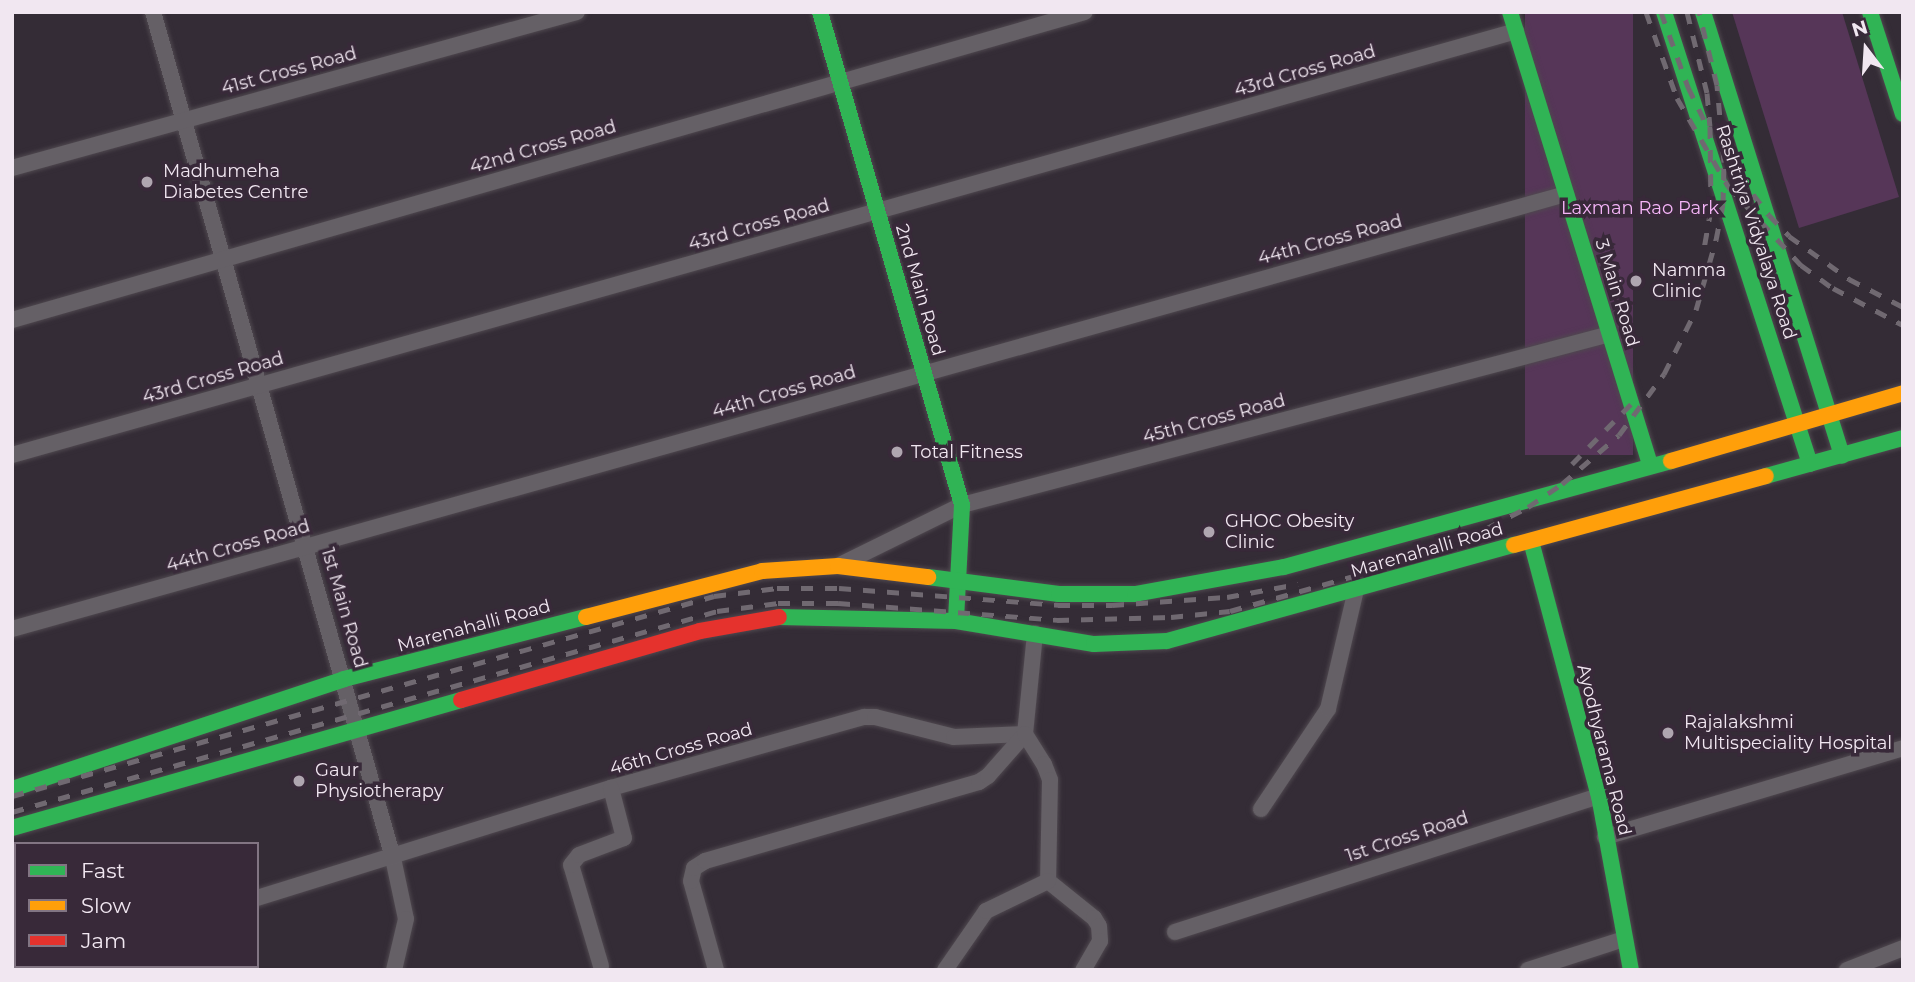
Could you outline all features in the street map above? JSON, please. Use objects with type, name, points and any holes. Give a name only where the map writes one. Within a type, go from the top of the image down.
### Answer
[{"type":"main road","name":"2nd Main Road","points":[[820,12],[962,505],[957,582]]},
{"type":"main road","name":"3 Main Road","points":[[1510,12],[1650,466]]},
{"type":"main road","name":"Rashtriya Vidyalaya Road","points":[[1664,12],[1810,464]]},
{"type":"main road","name":"Rashtriya Vidyalaya Road","points":[[1703,12],[1842,456]]},
{"type":"main road","points":[[1870,12],[1903,114]]},
{"type":"main road","name":"Marenahalli Road","points":[[12,789],[344,679],[762,571],[838,566],[1059,594],[1135,594],[1284,567],[1799,426],[1903,393]]},
{"type":"main road","name":"Marenahalli Road","points":[[12,828],[700,631],[768,617],[956,621],[1094,644],[1167,641],[1903,438]]},
{"type":"main road","name":"Ayodhyarama Road","points":[[1531,541],[1598,796],[1630,970]]},
{"type":"main road","points":[[956,621],[957,582]]},
{"type":"street","name":"1st Main Road","points":[[153,12],[307,547],[393,858],[406,919],[394,970]]},
{"type":"street","name":"41st Cross Road","points":[[12,167],[577,12]]},
{"type":"street","name":"42nd Cross Road","points":[[12,320],[1085,12]]},
{"type":"street","name":"43rd Cross Road","points":[[12,455],[1516,31]]},
{"type":"street","name":"44th Cross Road","points":[[12,629],[1566,194]]},
{"type":"street","name":"45th Cross Road","points":[[838,566],[962,505],[1610,334]]},
{"type":"street","points":[[1261,809],[1328,709],[1356,590]]},
{"type":"street","points":[[716,970],[691,881],[694,868],[705,861],[979,782],[988,776],[1025,734],[1035,634]]},
{"type":"street","name":"46th Cross Road","points":[[259,897],[393,858],[611,788],[864,717],[876,717],[954,737],[1025,734]]},
{"type":"street","points":[[1025,734],[1044,764],[1050,780],[1048,881]]},
{"type":"street","points":[[1605,837],[1903,748]]},
{"type":"street","points":[[601,966],[571,864],[579,855],[624,838],[611,788]]},
{"type":"street","name":"1st Cross Road","points":[[1175,932],[1598,796]]},
{"type":"street","points":[[945,970],[986,911],[1048,881]]},
{"type":"street","points":[[1048,881],[1094,918],[1099,926],[1100,942],[1083,970]]},
{"type":"street","points":[[1528,970],[1624,939]]},
{"type":"street","points":[[1847,970],[1903,948]]},
{"type":"green space","points":[[1525,12],[1633,12],[1633,455],[1525,455]]},
{"type":"green space","points":[[1732,12],[1842,12],[1899,197],[1799,228]]},
{"type":"railway","points":[[1646,12],[1677,98],[1728,186],[1801,265],[1833,288],[1903,325]]},
{"type":"railway","points":[[1661,12],[1688,87],[1707,126]]},
{"type":"railway","points":[[1687,12],[1707,93],[1710,126],[1711,209],[1704,247]]},
{"type":"railway","points":[[12,812],[717,611],[778,603],[838,603],[1057,620],[1171,617],[1230,611],[1396,564],[1489,527],[1528,507],[1562,484],[1619,435],[1664,374],[1696,310],[1716,240],[1723,204],[1724,162],[1717,85],[1699,12]]},
{"type":"railway","points":[[1724,156],[1769,215],[1789,236],[1849,279],[1903,307]]},
{"type":"railway","points":[[1572,464],[1633,402]]},
{"type":"railway","points":[[12,796],[714,596],[777,588],[839,588],[1058,605],[1112,605],[1227,597],[1298,584]]},
{"type":"traffic: fast","points":[[820,12],[962,505],[956,621]]},
{"type":"traffic: fast","points":[[1510,12],[1650,465]]},
{"type":"traffic: fast","points":[[1664,12],[1810,464]]},
{"type":"traffic: fast","points":[[1703,12],[1842,456]]},
{"type":"traffic: fast","points":[[1870,12],[1903,114]]},
{"type":"traffic: fast","points":[[1766,476],[1903,438]]},
{"type":"traffic: fast","points":[[928,577],[1059,594],[1135,594],[1284,567],[1671,461]]},
{"type":"traffic: fast","points":[[1531,541],[1599,796],[1631,970]]},
{"type":"traffic: fast","points":[[779,617],[956,621],[1094,644],[1167,641],[1514,545]]},
{"type":"traffic: fast","points":[[12,789],[344,679],[586,617]]},
{"type":"traffic: fast","points":[[12,828],[461,700]]},
{"type":"traffic: slow","points":[[1671,461],[1903,393]]},
{"type":"traffic: slow","points":[[1514,545],[1766,476]]},
{"type":"traffic: slow","points":[[586,617],[762,571],[838,566],[928,577]]},
{"type":"traffic: jam","points":[[461,700],[700,631],[779,617]]},
{"type":"place","name":"Madhumeha Diabetes Centre","points":[[147,182]]},
{"type":"place","name":"Namma Clinic","points":[[1636,281]]},
{"type":"place","name":"Total Fitness","points":[[897,452]]},
{"type":"place","name":"GHOC Obesity Clinic","points":[[1209,532]]},
{"type":"place","name":"Rajalakshmi Multispeciality Hospital","points":[[1668,733]]},
{"type":"place","name":"Gaur Physiotherapy","points":[[299,781]]},
{"type":"park label","name":"Laxman Rao Park","points":[[1640,208]]}]
